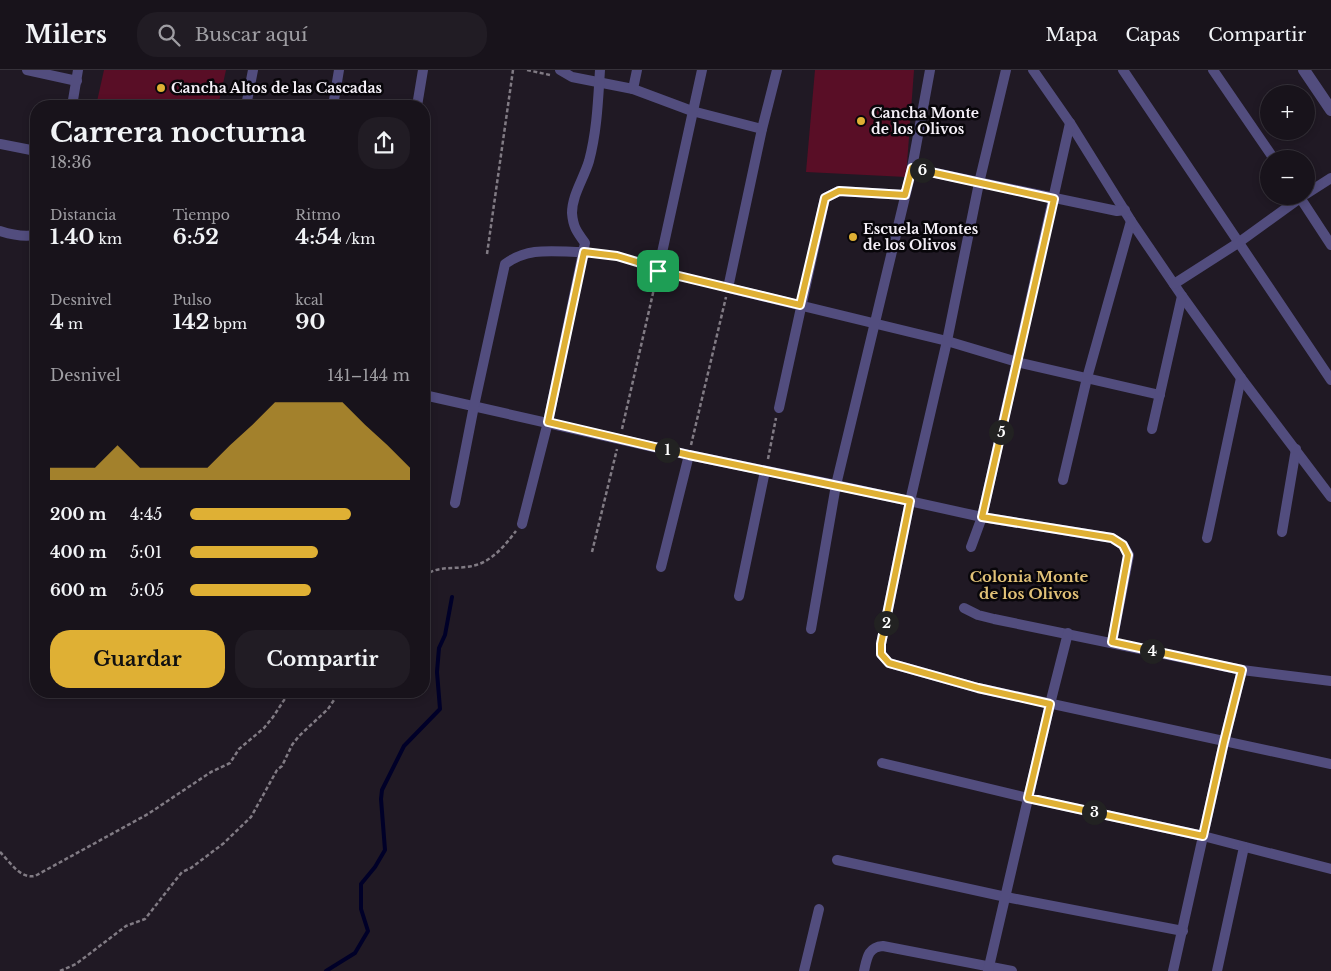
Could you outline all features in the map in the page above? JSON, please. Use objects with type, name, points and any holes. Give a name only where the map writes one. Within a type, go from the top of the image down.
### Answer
[{"type":"street","points":[[27,70],[76,81]]},
{"type":"street","points":[[73,100],[78,70]]},
{"type":"street","points":[[247,100],[253,70]]},
{"type":"street","points":[[334,100],[338,70]]},
{"type":"street","points":[[418,100],[423,70]]},
{"type":"street","points":[[560,70],[572,77],[633,89],[692,111],[762,129]]},
{"type":"street","points":[[522,524],[548,422],[584,252],[585,243],[574,228],[572,211],[588,162],[597,121],[600,70]]},
{"type":"street","points":[[633,89],[637,70]]},
{"type":"street","points":[[658,271],[702,70]]},
{"type":"street","points":[[777,70],[762,129],[728,288],[947,341],[1017,362],[1160,395]]},
{"type":"street","points":[[811,629],[836,485],[912,168],[930,70]]},
{"type":"street","points":[[1006,70],[979,183],[947,341],[910,501],[881,644],[881,654],[889,663],[978,688],[1331,764]]},
{"type":"street","points":[[1033,70],[1070,123],[1131,221],[1182,296],[1331,497]]},
{"type":"street","points":[[1123,70],[1331,380]]},
{"type":"street","points":[[1213,70],[1268,150]]},
{"type":"street","points":[[1304,70],[1331,110]]},
{"type":"street","points":[[971,547],[982,517],[1070,123]]},
{"type":"street","points":[[0,144],[30,150]]},
{"type":"street","points":[[912,168],[1054,199],[1117,211],[1125,210]]},
{"type":"street","points":[[1315,188],[1331,178]]},
{"type":"street","points":[[779,408],[800,305],[825,198],[839,191],[905,195]]},
{"type":"street","points":[[1174,284],[1238,243],[1290,205]]},
{"type":"street","points":[[1307,205],[1331,246]]},
{"type":"street","points":[[1063,480],[1087,378],[1131,221]]},
{"type":"street","points":[[0,231],[30,236]]},
{"type":"street","points":[[455,503],[505,264],[522,254],[542,250],[584,252]]},
{"type":"street","points":[[1152,428],[1182,296]]},
{"type":"street","points":[[1207,538],[1241,378]]},
{"type":"street","points":[[430,396],[689,455],[982,517],[1112,538],[1123,545],[1128,555],[1112,642]]},
{"type":"street","points":[[1282,532],[1296,449]]},
{"type":"street","points":[[662,568],[689,455]]},
{"type":"street","points":[[739,596],[766,471]]},
{"type":"street","points":[[964,608],[986,617],[1242,670],[1331,682]]},
{"type":"street","points":[[989,968],[1068,633]]},
{"type":"street","points":[[1173,971],[1242,670]]},
{"type":"street","points":[[882,763],[1028,798],[1203,836],[1331,869]]},
{"type":"street","points":[[1217,971],[1244,847]]},
{"type":"street","points":[[837,860],[1006,897],[1183,931]]},
{"type":"street","points":[[804,971],[819,909]]},
{"type":"street","points":[[864,971],[867,955],[876,946],[1012,971]]},
{"type":"path","points":[[487,254],[513,70]]},
{"type":"path","points":[[584,252],[617,256],[658,271],[728,288],[689,455]]},
{"type":"path","points":[[592,552],[658,271]]},
{"type":"path","points":[[766,471],[779,408]]},
{"type":"path","points":[[430,571],[476,566],[487,561],[499,552],[522,524]]},
{"type":"path","points":[[0,852],[22,874],[30,877],[36,876],[148,814],[211,772],[230,763],[239,749],[264,728],[285,698]]},
{"type":"path","points":[[60,971],[76,964],[126,926],[145,919],[182,872],[191,868],[246,823],[277,770],[282,766],[292,745],[328,709],[335,698]]},
{"type":"shaded area","name":"Cancha Altos de las Cascadas","points":[[104,70],[226,70],[219,100],[97,100]]},
{"type":"shaded area","name":"Cancha Monte de los Olivos","points":[[815,70],[914,70],[906,177],[806,172]]},
{"type":"waterway","points":[[326,971],[355,953],[368,931],[361,909],[361,884],[375,867],[385,850],[382,790],[404,746],[440,709],[437,672],[439,648],[445,635],[452,597]]},
{"type":"place","name":"Cancha Altos de las Cascadas","points":[[161,88]]},
{"type":"place","name":"Cancha Monte de los Olivos","points":[[861,121]]},
{"type":"place","name":"Escuela Montes de los Olivos","points":[[853,237]]},
{"type":"district","name":"Colonia Monte de los Olivos","points":[[1029,586]]},
{"type":"route","points":[[912,168],[1054,199],[982,517],[1112,538],[1123,545],[1128,555],[1112,642],[1242,670],[1203,836],[1028,798],[1050,704],[978,688],[889,663],[881,654],[881,644],[910,501],[689,455],[548,422],[584,252],[617,256],[658,271],[800,305],[825,198],[839,191],[905,195],[912,168]]}]
